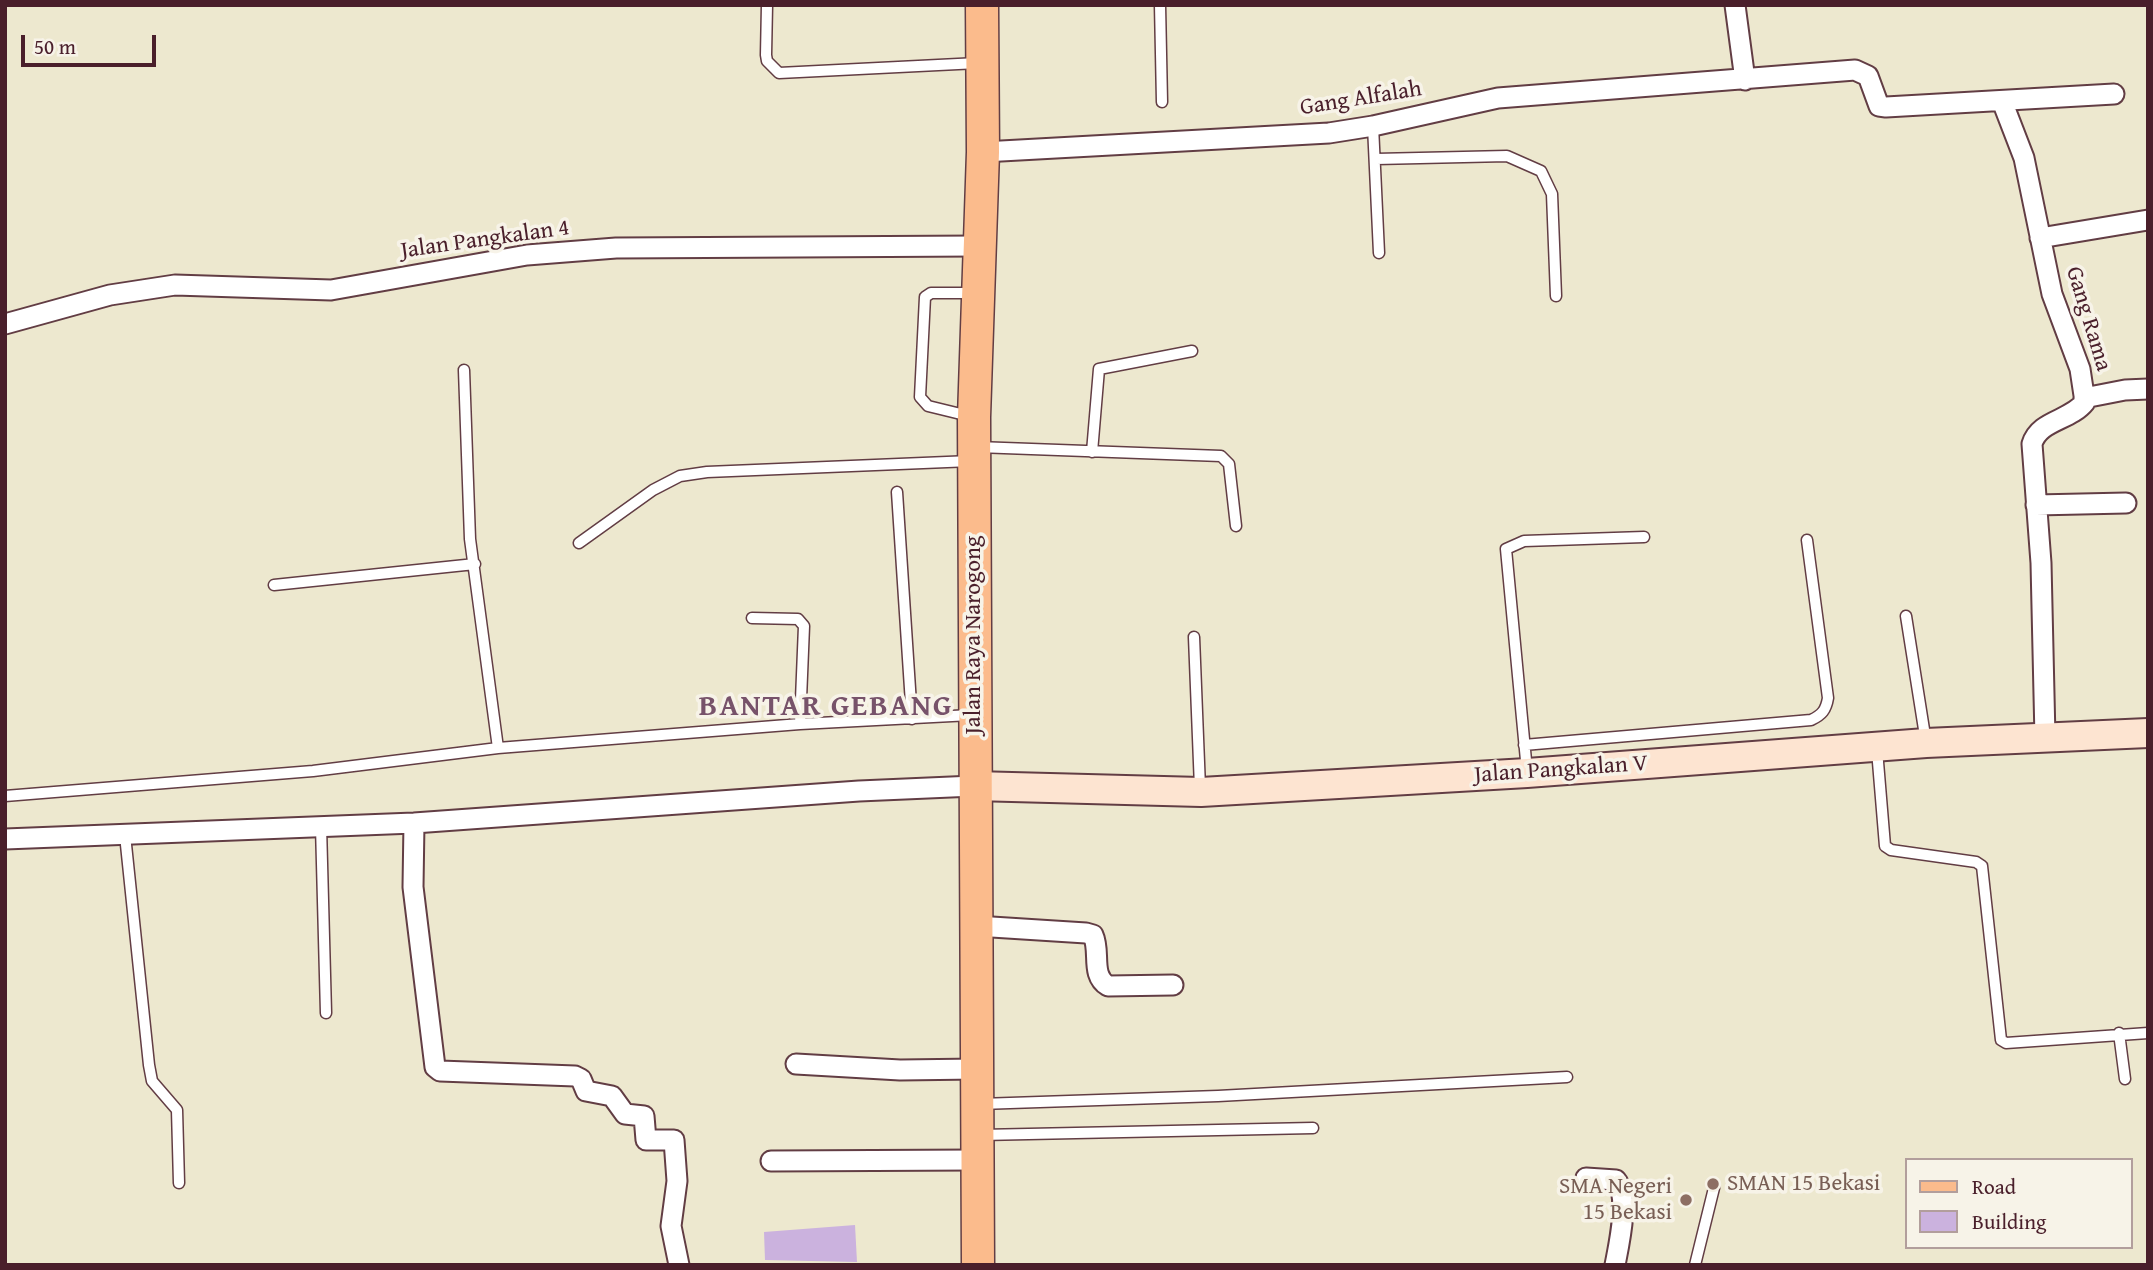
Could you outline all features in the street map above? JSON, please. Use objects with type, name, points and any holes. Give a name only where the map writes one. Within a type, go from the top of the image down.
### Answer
[{"type":"main road","name":"Jalan Raya Narogong","points":[[978,1265],[974,786],[975,441],[978,246],[983,152],[982,5]]},
{"type":"street","points":[[1735,5],[1745,80]]},
{"type":"street","name":"Gang Alfalah","points":[[983,152],[1329,133],[1498,98],[1855,70],[1868,76],[1879,106],[2002,101]]},
{"type":"street","points":[[2002,101],[2114,94]]},
{"type":"street","name":"Gang Rama","points":[[2002,101],[2024,158],[2056,311],[2080,369],[2084,398],[2079,409],[2040,429],[2032,444],[2043,617],[2045,738]]},
{"type":"street","points":[[2040,238],[2148,220]]},
{"type":"street","name":"Jalan Pangkalan 4","points":[[5,324],[110,295],[175,285],[331,290],[540,254],[616,248],[978,246]]},
{"type":"street","points":[[2084,398],[2125,390],[2148,389]]},
{"type":"street","points":[[2036,505],[2126,503]]},
{"type":"street","name":"Jalan Pangkalan V","points":[[974,786],[1200,792],[1527,773],[1926,743],[2148,733]]},
{"type":"street","points":[[5,839],[414,823],[859,791],[974,786]]},
{"type":"street","points":[[414,823],[413,887],[436,1070],[576,1076],[581,1079],[586,1091],[612,1096],[625,1114],[644,1116],[646,1140],[674,1140],[677,1181],[671,1226],[679,1265]]},
{"type":"street","points":[[976,926],[1093,935],[1096,942],[1098,978],[1108,986],[1174,985]]},
{"type":"street","points":[[796,1065],[900,1070],[977,1069]]},
{"type":"street","points":[[771,1161],[976,1147]]},
{"type":"street","points":[[1586,1178],[1616,1180],[1622,1192],[1620,1238],[1615,1265]]},
{"type":"lane","points":[[767,5],[767,61],[779,73],[982,63]]},
{"type":"lane","points":[[1160,5],[1162,102]]},
{"type":"lane","points":[[1373,126],[1379,253]]},
{"type":"lane","points":[[1376,159],[1507,156],[1541,171],[1552,194],[1556,296]]},
{"type":"lane","points":[[975,441],[920,397],[925,297],[931,293],[977,293]]},
{"type":"lane","points":[[1091,452],[1099,369],[1192,351]]},
{"type":"lane","points":[[464,370],[470,539],[498,748]]},
{"type":"lane","points":[[579,543],[653,490],[680,476],[975,441],[1091,452],[1221,456],[1229,464],[1236,526]]},
{"type":"lane","points":[[897,492],[912,719]]},
{"type":"lane","points":[[1527,773],[1506,549],[1524,541],[1644,537]]},
{"type":"lane","points":[[1524,745],[1811,720],[1819,717],[1826,709],[1828,698],[1807,540]]},
{"type":"lane","points":[[274,585],[475,564]]},
{"type":"lane","points":[[1906,616],[1926,743]]},
{"type":"lane","points":[[752,618],[798,619],[804,626],[800,724]]},
{"type":"lane","points":[[1194,637],[1200,792]]},
{"type":"lane","points":[[5,796],[313,771],[498,748],[800,724],[975,715]]},
{"type":"lane","points":[[1877,747],[1885,846],[1891,850],[1976,862],[1982,866],[2001,1040],[2006,1043],[2148,1033]]},
{"type":"lane","points":[[321,825],[326,1013]]},
{"type":"lane","points":[[125,835],[149,1065],[152,1081],[177,1111],[179,1183]]},
{"type":"lane","points":[[2119,1033],[2124,1079]]},
{"type":"lane","points":[[977,1104],[1218,1096],[1567,1077]]},
{"type":"lane","points":[[976,1147],[1313,1128]]},
{"type":"lane","points":[[1695,1265],[1714,1188]]},
{"type":"building","points":[[855,1225],[857,1262],[765,1260],[764,1232]]},
{"type":"place","name":"SMAN 15 Bekasi","points":[[1713,1184]]},
{"type":"place","name":"SMA Negeri 15 Bekasi","points":[[1686,1200]]},
{"type":"district","name":"BANTAR GEBANG","points":[[826,707]]}]
